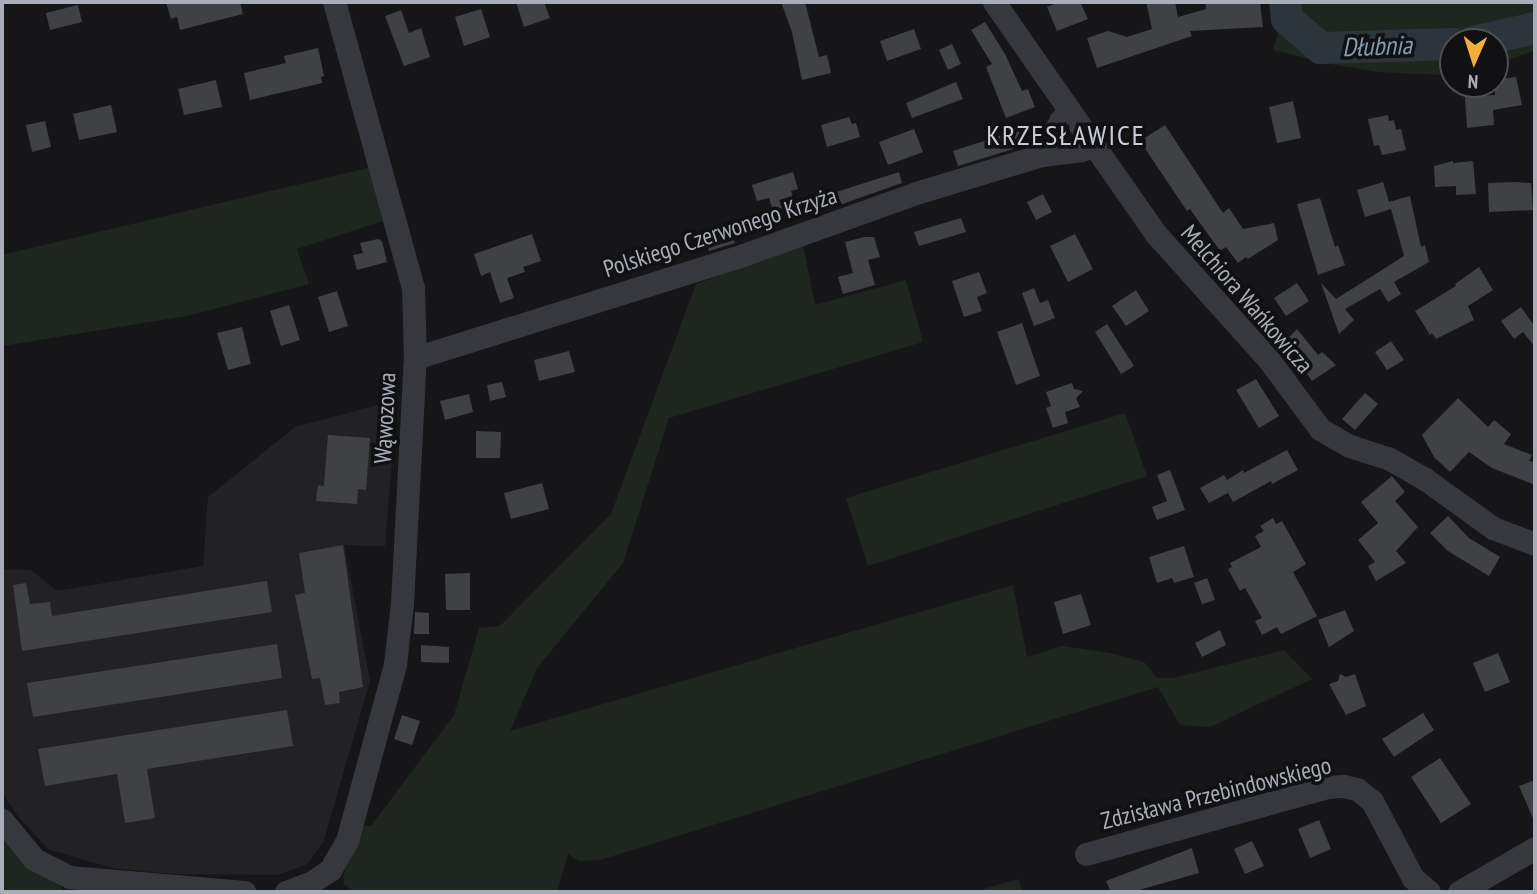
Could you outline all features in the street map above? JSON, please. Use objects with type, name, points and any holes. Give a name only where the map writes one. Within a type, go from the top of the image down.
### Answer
[{"type":"street","name":"Wąwozowa","points":[[286,892],[312,882],[330,870],[347,841],[395,664],[402,603],[415,358],[415,310],[408,264],[334,2]]},
{"type":"street","name":"Melchiora Wańkowicza","points":[[994,2],[1156,233],[1269,360],[1320,429],[1350,446],[1388,458],[1425,479],[1493,527],[1535,544]]},
{"type":"street","points":[[1042,155],[1060,121],[1069,112]]},
{"type":"street","name":"Polskiego Czerwonego Krzyża","points":[[415,358],[743,255],[916,192],[1042,155],[1082,150],[1093,145]]},
{"type":"street","name":"Zdzisława Przebindowskiego","points":[[1086,854],[1327,787],[1343,786],[1357,789],[1372,801],[1413,878],[1429,892]]},
{"type":"street","points":[[2,820],[34,859],[70,877],[244,892]]},
{"type":"street","points":[[1459,892],[1535,848]]},
{"type":"shaded area","points":[[1269,2],[1535,2],[1535,50],[1509,60],[1509,28],[1439,28],[1439,75],[1378,72],[1273,50],[1281,22],[1277,8]]},
{"type":"shaded area","points":[[372,167],[389,219],[297,249],[309,284],[187,316],[2,346],[2,255]]},
{"type":"shaded area","points":[[803,244],[815,305],[906,280],[923,342],[669,418],[623,563],[537,668],[510,731],[1013,585],[1027,657],[1062,646],[1110,653],[1144,662],[1157,678],[1173,678],[1284,650],[1312,679],[1210,727],[1180,725],[1158,687],[600,860],[579,861],[568,854],[557,892],[352,890],[344,884],[343,876],[360,825],[371,826],[454,715],[479,628],[500,626],[611,514],[696,284]]},
{"type":"shaded area","points":[[397,400],[385,546],[344,545],[370,681],[323,843],[306,865],[277,875],[172,874],[112,868],[48,849],[17,815],[2,792],[2,569],[31,570],[57,591],[203,566],[208,497],[295,427]]},
{"type":"shaded area","points":[[1125,413],[1147,476],[868,566],[846,498]]},
{"type":"shaded area","points":[[2,836],[61,886],[63,892],[2,892]]},
{"type":"shaded area","points":[[1018,879],[1023,892],[974,892],[997,885]]},
{"type":"building","points":[[166,2],[240,2],[243,14],[180,30],[177,17],[171,19]]},
{"type":"building","points":[[516,2],[544,2],[550,18],[524,27]]},
{"type":"building","points":[[781,2],[805,2],[819,57],[827,55],[831,73],[802,80],[792,32]]},
{"type":"building","points":[[1059,2],[1080,2],[1088,19],[1057,31],[1047,7]]},
{"type":"building","points":[[1146,2],[1175,2],[1178,17],[1206,9],[1205,2],[1260,2],[1263,27],[1190,31],[1192,36],[1097,68],[1087,38],[1108,31],[1127,37],[1152,29]]},
{"type":"building","points":[[78,5],[82,22],[50,30],[46,13]]},
{"type":"building","points":[[481,9],[490,37],[464,46],[455,17]]},
{"type":"building","points":[[401,10],[409,33],[421,28],[430,57],[404,66],[385,16]]},
{"type":"building","points":[[985,22],[1005,54],[1022,91],[1028,89],[1035,107],[1006,118],[986,67],[992,64],[971,30]]},
{"type":"building","points":[[914,29],[921,49],[887,61],[880,41]]},
{"type":"building","points":[[952,44],[961,64],[948,70],[939,50]]},
{"type":"building","points":[[318,48],[324,76],[321,77],[322,83],[250,100],[244,73],[286,63],[284,56]]},
{"type":"building","points":[[1516,77],[1522,105],[1493,110],[1494,125],[1467,128],[1465,98],[1509,98],[1509,78]]},
{"type":"building","points":[[216,80],[222,107],[184,115],[178,89]]},
{"type":"building","points":[[956,82],[963,99],[912,118],[906,103]]},
{"type":"building","points":[[1293,101],[1301,138],[1277,143],[1269,107]]},
{"type":"building","points":[[111,105],[117,132],[79,140],[73,114]]},
{"type":"building","points":[[1388,115],[1389,121],[1394,120],[1396,130],[1401,129],[1406,150],[1382,155],[1379,145],[1374,146],[1368,119]]},
{"type":"building","points":[[849,117],[852,124],[856,123],[860,137],[827,147],[821,125]]},
{"type":"building","points":[[45,121],[51,147],[32,152],[26,125]]},
{"type":"building","points":[[1165,125],[1223,213],[1229,208],[1243,229],[1274,223],[1278,240],[1238,263],[1226,247],[1220,251],[1190,209],[1187,211],[1140,141]]},
{"type":"building","points":[[914,129],[923,152],[888,165],[879,142]]},
{"type":"building","points":[[1018,130],[1026,145],[958,166],[953,151]]},
{"type":"building","points":[[1453,161],[1473,161],[1476,194],[1456,195],[1456,186],[1435,187],[1434,166]]},
{"type":"building","points":[[793,172],[798,189],[791,191],[795,204],[773,211],[769,198],[757,201],[752,185]]},
{"type":"building","points":[[899,172],[902,183],[831,208],[827,195]]},
{"type":"building","points":[[1383,182],[1389,202],[1410,196],[1421,247],[1425,245],[1429,262],[1394,282],[1401,294],[1388,302],[1380,289],[1345,309],[1354,320],[1339,334],[1321,283],[1336,299],[1404,256],[1391,209],[1365,217],[1357,190]]},
{"type":"building","points":[[1488,183],[1531,183],[1533,210],[1489,212]]},
{"type":"building","points":[[1043,194],[1052,212],[1036,220],[1027,202]]},
{"type":"building","points":[[1320,198],[1335,247],[1338,245],[1345,265],[1318,275],[1297,204]]},
{"type":"building","points":[[961,218],[966,232],[919,246],[914,232]]},
{"type":"building","points":[[724,225],[726,234],[731,232],[735,243],[709,251],[703,232]]},
{"type":"building","points":[[532,234],[541,261],[523,267],[525,272],[507,278],[514,298],[500,303],[490,272],[481,276],[474,254]]},
{"type":"building","points":[[1075,234],[1093,269],[1068,282],[1050,246]]},
{"type":"building","points":[[874,237],[880,257],[868,260],[875,285],[843,294],[838,277],[853,273],[845,242]]},
{"type":"building","points":[[378,239],[382,241],[387,262],[357,270],[353,255],[363,253],[360,243]]},
{"type":"building","points":[[1479,267],[1493,290],[1468,306],[1474,320],[1436,339],[1432,333],[1430,335],[1415,311],[1456,286],[1455,284]]},
{"type":"building","points":[[979,272],[987,293],[977,297],[982,311],[964,317],[952,281]]},
{"type":"building","points":[[1297,283],[1309,301],[1286,316],[1274,298]]},
{"type":"building","points":[[1034,288],[1040,303],[1048,300],[1055,318],[1034,326],[1022,293]]},
{"type":"building","points":[[1136,290],[1149,311],[1126,326],[1112,306]]},
{"type":"building","points":[[337,291],[348,326],[329,332],[318,297]]},
{"type":"building","points":[[289,305],[300,340],[281,346],[270,311]]},
{"type":"building","points":[[1521,307],[1535,327],[1535,347],[1523,332],[1514,339],[1501,321]]},
{"type":"building","points":[[1022,323],[1040,376],[1016,385],[997,332]]},
{"type":"building","points":[[1107,324],[1134,366],[1121,374],[1095,332]]},
{"type":"building","points":[[242,327],[251,364],[228,370],[217,333]]},
{"type":"building","points":[[1297,329],[1318,355],[1322,352],[1336,365],[1312,381],[1299,362],[1307,356],[1288,338]]},
{"type":"building","points":[[1391,341],[1404,360],[1387,370],[1375,352]]},
{"type":"building","points":[[569,351],[575,372],[539,381],[534,360]]},
{"type":"building","points":[[1256,379],[1279,416],[1259,428],[1236,390]]},
{"type":"building","points":[[502,382],[506,397],[490,401],[487,385]]},
{"type":"building","points":[[1072,383],[1074,389],[1083,391],[1076,398],[1080,407],[1065,412],[1068,423],[1053,428],[1046,408],[1051,406],[1046,392]]},
{"type":"building","points":[[1365,393],[1378,404],[1355,430],[1342,419]]},
{"type":"building","points":[[469,394],[473,412],[445,420],[440,401]]},
{"type":"building","points":[[1458,398],[1488,427],[1494,420],[1511,434],[1504,444],[1532,455],[1529,461],[1535,462],[1535,485],[1492,468],[1469,452],[1450,472],[1434,457],[1422,435]]},
{"type":"building","points":[[476,431],[501,432],[500,458],[476,458]]},
{"type":"building","points":[[328,435],[370,438],[366,490],[358,489],[357,504],[316,501],[318,485],[324,486]]},
{"type":"building","points":[[1287,450],[1298,470],[1233,502],[1228,493],[1209,503],[1200,488],[1224,475],[1227,480],[1243,470],[1244,473]]},
{"type":"building","points":[[1170,470],[1185,510],[1157,520],[1152,507],[1167,501],[1157,475]]},
{"type":"building","points":[[1392,476],[1405,492],[1395,501],[1418,527],[1396,551],[1406,563],[1376,581],[1368,566],[1375,562],[1358,540],[1378,523],[1361,502]]},
{"type":"building","points":[[542,483],[549,509],[511,519],[504,493]]},
{"type":"building","points":[[1448,516],[1469,538],[1500,557],[1489,576],[1448,551],[1430,533]]},
{"type":"building","points":[[1273,518],[1276,524],[1282,521],[1306,564],[1293,572],[1317,616],[1281,634],[1277,627],[1262,635],[1255,621],[1262,618],[1245,588],[1240,591],[1228,569],[1232,567],[1230,563],[1261,547],[1255,536],[1264,531],[1260,526]]},
{"type":"building","points":[[343,545],[363,687],[339,692],[340,703],[325,705],[320,678],[312,679],[295,595],[305,593],[299,553]]},
{"type":"building","points":[[1184,546],[1194,577],[1174,583],[1172,578],[1157,583],[1149,557]]},
{"type":"building","points":[[470,573],[470,610],[446,610],[445,574]]},
{"type":"building","points":[[1207,578],[1215,600],[1202,604],[1194,583]]},
{"type":"building","points":[[267,581],[272,612],[22,651],[13,585],[26,583],[30,604],[50,602],[52,616]]},
{"type":"building","points":[[1081,594],[1091,625],[1063,634],[1054,602]]},
{"type":"building","points":[[1345,610],[1354,631],[1329,647],[1318,620]]},
{"type":"building","points":[[415,612],[429,613],[429,634],[414,634]]},
{"type":"building","points":[[1220,630],[1226,645],[1202,657],[1195,643]]},
{"type":"building","points":[[277,644],[282,678],[33,717],[27,683]]},
{"type":"building","points":[[421,645],[449,647],[449,663],[421,662]]},
{"type":"building","points":[[1498,653],[1510,682],[1485,692],[1473,663]]},
{"type":"building","points":[[1340,674],[1346,677],[1355,674],[1366,706],[1346,715],[1329,684],[1338,681]]},
{"type":"building","points":[[287,710],[293,746],[147,769],[155,818],[125,823],[117,774],[45,786],[38,749]]},
{"type":"building","points":[[1423,713],[1434,730],[1394,757],[1382,739]]},
{"type":"building","points":[[402,715],[420,721],[412,745],[394,739]]},
{"type":"building","points":[[1440,758],[1471,804],[1441,823],[1411,777]]},
{"type":"building","points":[[1535,780],[1535,823],[1519,786]]},
{"type":"building","points":[[1319,820],[1331,849],[1310,858],[1298,829]]},
{"type":"building","points":[[1252,841],[1264,866],[1245,874],[1234,849]]},
{"type":"building","points":[[1192,848],[1199,873],[1139,890],[1140,892],[1111,892],[1106,881]]},
{"type":"waterway","name":"Dłubnia","points":[[1285,2],[1287,19],[1321,48],[1439,44]]},
{"type":"waterway","name":"Dłubnia","points":[[1509,34],[1535,28]]},
{"type":"district","name":"KRZESŁAWICE","points":[[1066,135]]}]
